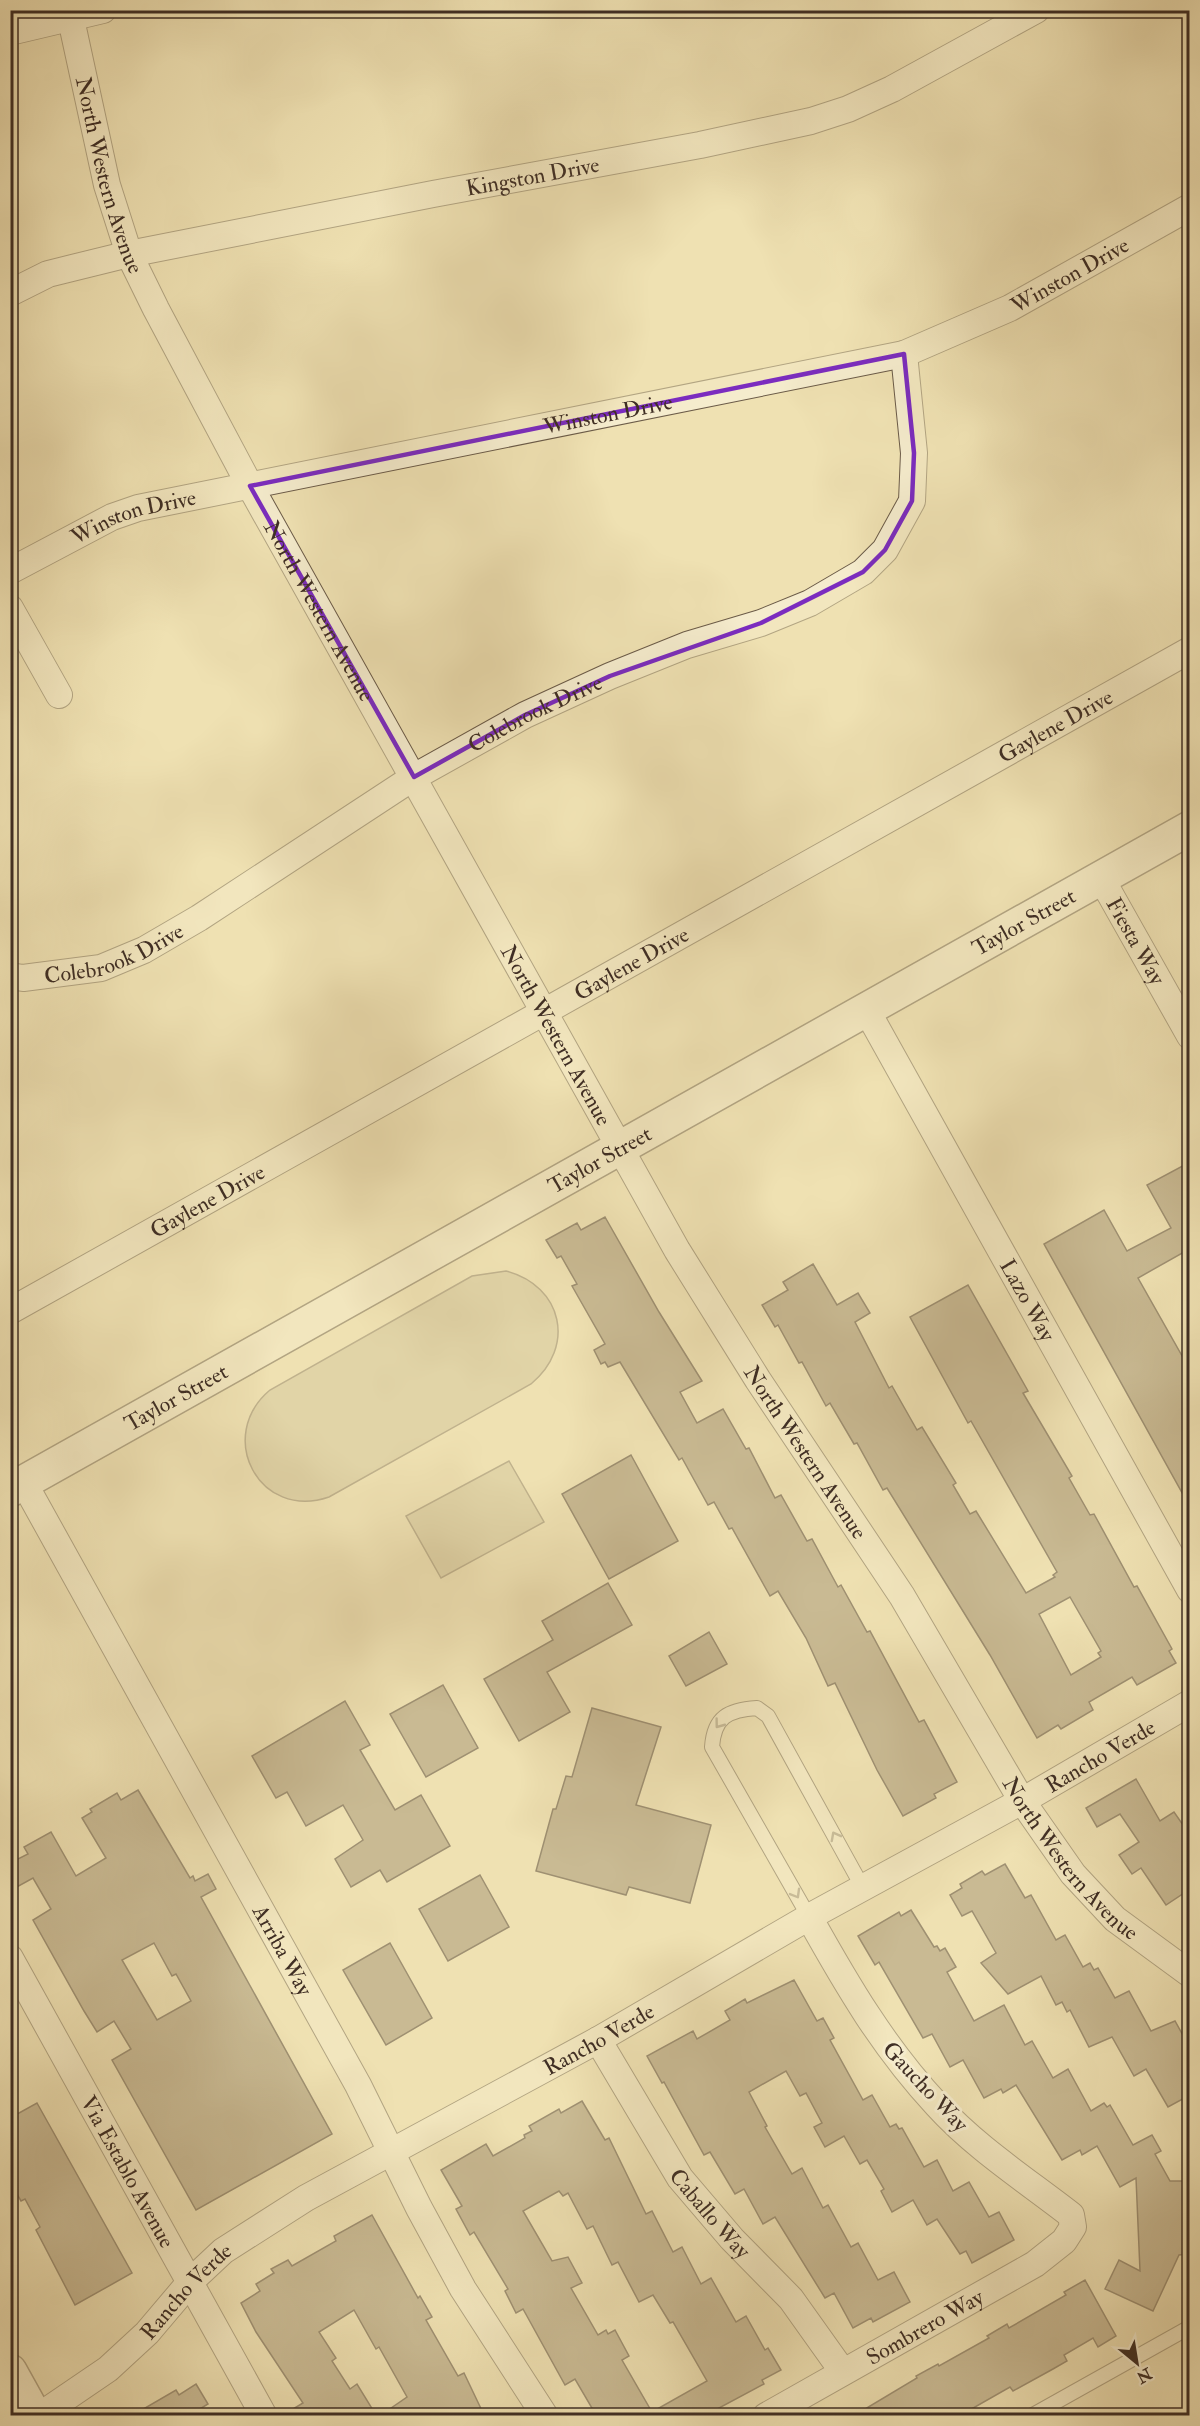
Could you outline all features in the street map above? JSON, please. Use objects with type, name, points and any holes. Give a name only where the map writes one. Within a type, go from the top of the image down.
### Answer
[{"type":"street","points":[[10,32],[69,14],[103,10]]},
{"type":"street","name":"Kingston Drive","points":[[10,292],[48,274],[129,254],[433,194],[700,145],[811,121],[848,109],[892,89],[1036,10]]},
{"type":"street","name":"North Western Avenue","points":[[69,14],[106,185],[129,254],[250,486],[677,1250],[752,1370],[902,1596],[1022,1801],[1072,1874],[1115,1918],[1190,1974]]},
{"type":"street","name":"Winston Drive","points":[[10,571],[112,517],[183,498],[904,354],[1010,308],[1190,207]]},
{"type":"street","name":"Colebrook Drive","points":[[10,976],[23,978],[101,968],[144,950],[199,918],[414,777],[525,715],[687,645],[760,624],[810,603],[863,572],[885,550],[912,501],[914,453],[904,354]]},
{"type":"street","points":[[10,609],[59,695]]},
{"type":"street","name":"Gaylene Drive","points":[[10,1311],[544,1014],[1190,650]]},
{"type":"street","name":"Taylor Street","points":[[17,1486],[1190,828]]},
{"type":"street","name":"Fiesta Way","points":[[1101,878],[1190,1036]]},
{"type":"street","name":"Lazo Way","points":[[867,1009],[1190,1590]]},
{"type":"street","name":"Arriba Way","points":[[17,1486],[358,2085],[463,2289],[545,2415]]},
{"type":"street","name":"Rancho Verde","points":[[37,2415],[108,2369],[147,2333],[191,2281],[223,2251],[306,2198],[598,2040],[809,1917],[1022,1801],[1190,1703]]},
{"type":"street","name":"Gaucho Way","points":[[809,1917],[850,1991],[879,2036],[938,2106],[1071,2215],[1073,2228]]},
{"type":"street","name":"Via Establo Avenue","points":[[10,1958],[264,2415]]},
{"type":"street","name":"Caballo Way","points":[[598,2040],[680,2178],[732,2239],[791,2299],[843,2372]]},
{"type":"street","name":"Sombrero Way","points":[[766,2415],[1035,2264],[1065,2241],[1073,2228]]},
{"type":"street","points":[[10,2371],[37,2415]]},
{"type":"lane","points":[[809,1917],[712,1747],[713,1730],[726,1714],[757,1708],[768,1716],[863,1888]]},
{"type":"lane","points":[[1031,2415],[1190,2327]]},
{"type":"highlighted area","points":[[904,354],[914,453],[912,501],[885,550],[863,572],[761,623],[610,676],[525,715],[414,777],[250,486]]},
{"type":"shaded area","points":[[506,1271],[525,1279],[540,1290],[551,1304],[557,1319],[558,1336],[554,1353],[545,1369],[531,1384],[329,1497],[304,1501],[283,1497],[265,1486],[253,1470],[246,1450],[246,1430],[254,1409],[270,1390],[472,1276]]},
{"type":"shaded area","points":[[509,1461],[544,1522],[441,1578],[406,1516]]},
{"type":"building","points":[[1190,1162],[1190,1263],[1184,1252],[1138,1278],[1190,1370],[1190,1507],[1044,1244],[1104,1210],[1127,1251],[1171,1228],[1147,1185]]},
{"type":"building","points":[[605,1217],[659,1312],[702,1381],[680,1392],[697,1423],[723,1409],[746,1449],[749,1448],[775,1498],[781,1495],[807,1541],[812,1539],[838,1587],[841,1585],[867,1632],[870,1631],[919,1722],[924,1720],[957,1782],[934,1794],[936,1798],[903,1816],[877,1770],[835,1683],[828,1686],[806,1638],[778,1591],[770,1596],[732,1528],[729,1529],[714,1502],[708,1505],[682,1458],[679,1460],[620,1362],[608,1367],[605,1362],[601,1364],[594,1350],[605,1344],[572,1286],[577,1284],[561,1256],[557,1258],[546,1240],[577,1223],[581,1230]]},
{"type":"building","points":[[813,1264],[837,1305],[858,1293],[870,1313],[855,1322],[889,1388],[892,1386],[917,1430],[922,1427],[956,1483],[953,1485],[970,1514],[976,1511],[1026,1593],[1055,1577],[1053,1575],[1057,1572],[971,1421],[968,1423],[910,1317],[968,1285],[1028,1391],[1023,1393],[1072,1476],[1069,1478],[1090,1515],[1094,1514],[1134,1587],[1137,1586],[1172,1649],[1169,1651],[1176,1663],[1137,1685],[1132,1677],[1089,1702],[1093,1710],[1061,1729],[1058,1725],[1037,1738],[990,1655],[887,1488],[883,1490],[857,1443],[854,1444],[830,1403],[826,1406],[802,1362],[799,1363],[778,1325],[775,1327],[762,1305],[788,1290],[783,1282]],"holes":[[[1070,1597],[1101,1651],[1098,1653],[1101,1657],[1071,1675],[1039,1614]]]},
{"type":"building","points":[[631,1455],[678,1541],[609,1579],[562,1494]]},
{"type":"building","points":[[608,1583],[632,1625],[547,1672],[570,1712],[519,1741],[484,1679],[553,1640],[542,1621]]},
{"type":"building","points":[[709,1632],[727,1664],[686,1686],[669,1656]]},
{"type":"building","points":[[443,1685],[478,1748],[426,1777],[390,1714]]},
{"type":"building","points":[[345,1701],[370,1745],[360,1750],[395,1810],[421,1795],[450,1846],[387,1882],[380,1870],[351,1887],[335,1859],[363,1840],[343,1805],[306,1826],[287,1792],[276,1798],[252,1756]]},
{"type":"building","points":[[592,1708],[661,1727],[636,1805],[711,1825],[690,1903],[629,1887],[626,1895],[536,1871],[553,1809],[556,1809],[566,1776],[572,1777]]},
{"type":"building","points":[[1136,1779],[1160,1821],[1174,1812],[1190,1835],[1190,1889],[1166,1905],[1141,1868],[1132,1874],[1119,1855],[1139,1842],[1120,1814],[1097,1827],[1086,1808]]},
{"type":"building","points":[[138,1790],[190,1878],[193,1876],[195,1881],[208,1874],[216,1889],[201,1897],[332,2134],[196,2210],[112,2060],[131,2049],[114,2021],[97,2032],[84,2011],[33,1920],[51,1909],[33,1878],[15,1888],[10,1879],[10,1863],[28,1854],[24,1847],[51,1832],[76,1876],[106,1858],[82,1818],[92,1812],[90,1809],[117,1793],[121,1800]],"holes":[[[154,1943],[172,1976],[176,1974],[191,2001],[157,2020],[122,1960]]]},
{"type":"building","points":[[1005,1864],[1025,1898],[1031,1895],[1056,1940],[1065,1935],[1083,1967],[1090,1963],[1094,1970],[1098,1968],[1115,1998],[1129,1991],[1151,2031],[1175,2021],[1190,2048],[1190,2095],[1168,2107],[1146,2069],[1134,2076],[1112,2037],[1089,2047],[1070,2010],[1067,2012],[1062,2002],[1056,2005],[1041,1976],[1008,1994],[981,1963],[996,1953],[972,1911],[962,1916],[950,1895],[962,1888],[960,1884],[982,1871],[985,1875]]},
{"type":"building","points":[[480,1875],[509,1927],[448,1961],[419,1909]]},
{"type":"building","points":[[911,1910],[934,1947],[937,1946],[940,1951],[945,1948],[956,1967],[947,1972],[974,2021],[1004,2005],[1025,2045],[1032,2041],[1053,2078],[1068,2069],[1091,2111],[1104,2103],[1107,2107],[1110,2105],[1133,2145],[1152,2135],[1161,2151],[1155,2154],[1170,2181],[1190,2181],[1190,2241],[1186,2241],[1186,2254],[1179,2255],[1153,2311],[1105,2289],[1119,2260],[1140,2271],[1136,2178],[1120,2187],[1097,2146],[1082,2155],[1080,2150],[1062,2160],[1016,2085],[1003,2093],[1001,2089],[984,2098],[963,2060],[950,2067],[932,2034],[923,2038],[879,1962],[875,1965],[858,1936],[899,1912],[901,1916]]},
{"type":"building","points":[[390,1943],[432,2018],[386,2045],[343,1970]]},
{"type":"building","points":[[794,1980],[817,2021],[823,2018],[834,2038],[830,2040],[863,2100],[872,2095],[890,2127],[896,2124],[899,2129],[902,2128],[924,2167],[937,2160],[953,2191],[969,2182],[989,2217],[999,2212],[1014,2240],[972,2263],[966,2251],[960,2254],[937,2219],[927,2225],[913,2200],[892,2212],[881,2191],[884,2189],[867,2160],[860,2164],[844,2136],[825,2147],[814,2127],[822,2123],[806,2093],[800,2096],[786,2071],[749,2092],[767,2126],[765,2127],[792,2174],[802,2168],[823,2208],[828,2205],[851,2247],[858,2243],[878,2280],[894,2272],[910,2302],[873,2322],[871,2318],[853,2328],[834,2293],[825,2298],[775,2217],[763,2224],[744,2189],[735,2194],[710,2152],[704,2155],[647,2056],[693,2031],[697,2039],[730,2020],[725,2011],[745,1999],[747,2003]]},
{"type":"building","points":[[582,2101],[605,2140],[609,2138],[646,2214],[652,2211],[673,2252],[682,2247],[701,2284],[711,2278],[736,2322],[746,2316],[765,2350],[768,2348],[781,2370],[762,2380],[764,2384],[706,2415],[596,2415],[575,2379],[565,2385],[523,2309],[516,2313],[505,2291],[508,2289],[474,2232],[470,2235],[456,2209],[462,2206],[441,2170],[486,2144],[493,2156],[525,2138],[524,2135],[532,2131],[529,2126],[559,2109],[561,2113]],"holes":[[[559,2191],[563,2196],[568,2193],[587,2229],[593,2226],[612,2265],[618,2262],[639,2302],[653,2295],[670,2323],[673,2322],[707,2381],[652,2412],[622,2360],[629,2356],[615,2330],[608,2334],[606,2330],[598,2335],[571,2288],[582,2283],[568,2257],[552,2261],[523,2211]]]},
{"type":"building","points":[[37,2103],[132,2273],[75,2305],[36,2230],[40,2227],[25,2199],[21,2201],[10,2182],[10,2118]]},
{"type":"building","points":[[372,2215],[418,2298],[420,2296],[432,2317],[426,2320],[458,2376],[464,2373],[484,2415],[381,2415],[407,2397],[379,2347],[376,2349],[354,2310],[319,2332],[336,2358],[332,2361],[350,2389],[357,2384],[376,2415],[283,2415],[303,2403],[256,2332],[241,2303],[260,2291],[256,2284],[274,2273],[271,2269],[288,2260],[292,2266],[336,2241],[334,2236]]},
{"type":"building","points":[[1085,2280],[1116,2336],[1098,2347],[1093,2338],[1064,2355],[1067,2361],[1013,2391],[1010,2387],[961,2415],[855,2415],[917,2378],[916,2376],[989,2338],[987,2336],[1007,2324],[1009,2328],[1066,2295],[1064,2292]]},
{"type":"building","points":[[196,2384],[208,2404],[190,2415],[133,2415],[176,2390],[179,2395]]}]
